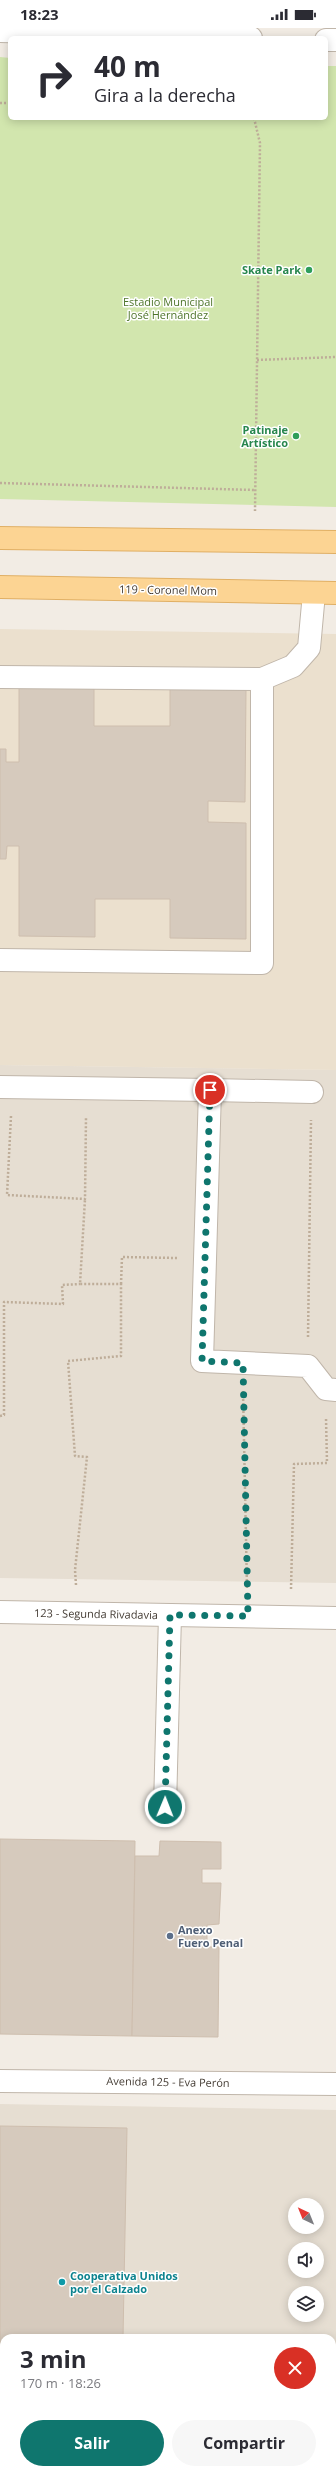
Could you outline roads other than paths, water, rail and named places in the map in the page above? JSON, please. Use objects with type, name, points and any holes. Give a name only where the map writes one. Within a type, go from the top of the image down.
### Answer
[{"type":"main road","points":[[0,538],[336,542]]},
{"type":"main road","name":"119 - Coronel Mom","points":[[0,587],[336,593]]},
{"type":"street","points":[[0,32],[161,32],[221,36]]},
{"type":"street","points":[[0,677],[262,680],[293,666],[309,648],[314,593]]},
{"type":"street","points":[[0,960],[262,963],[262,680]]},
{"type":"street","points":[[6,1087],[312,1092]]},
{"type":"street","points":[[210,1090],[202,1361],[308,1366],[331,1390]]},
{"type":"street","name":"123 - Segunda Rivadavia","points":[[0,1612],[336,1618]]},
{"type":"street","points":[[165,1807],[170,1615]]},
{"type":"street","name":"Avenida 125 - Eva Perón","points":[[0,2081],[336,2084]]},
{"type":"place","name":"Skate Park","points":[[309,270]]},
{"type":"place","name":"Patinaje Artístico","points":[[296,436]]},
{"type":"place","name":"Anexo Fuero Penal","points":[[170,1936]]},
{"type":"place","name":"Cooperativa Unidos por el Calzado","points":[[62,2282]]},
{"type":"park label","name":"Estadio Municipal José Hernández","points":[[168,308]]}]
